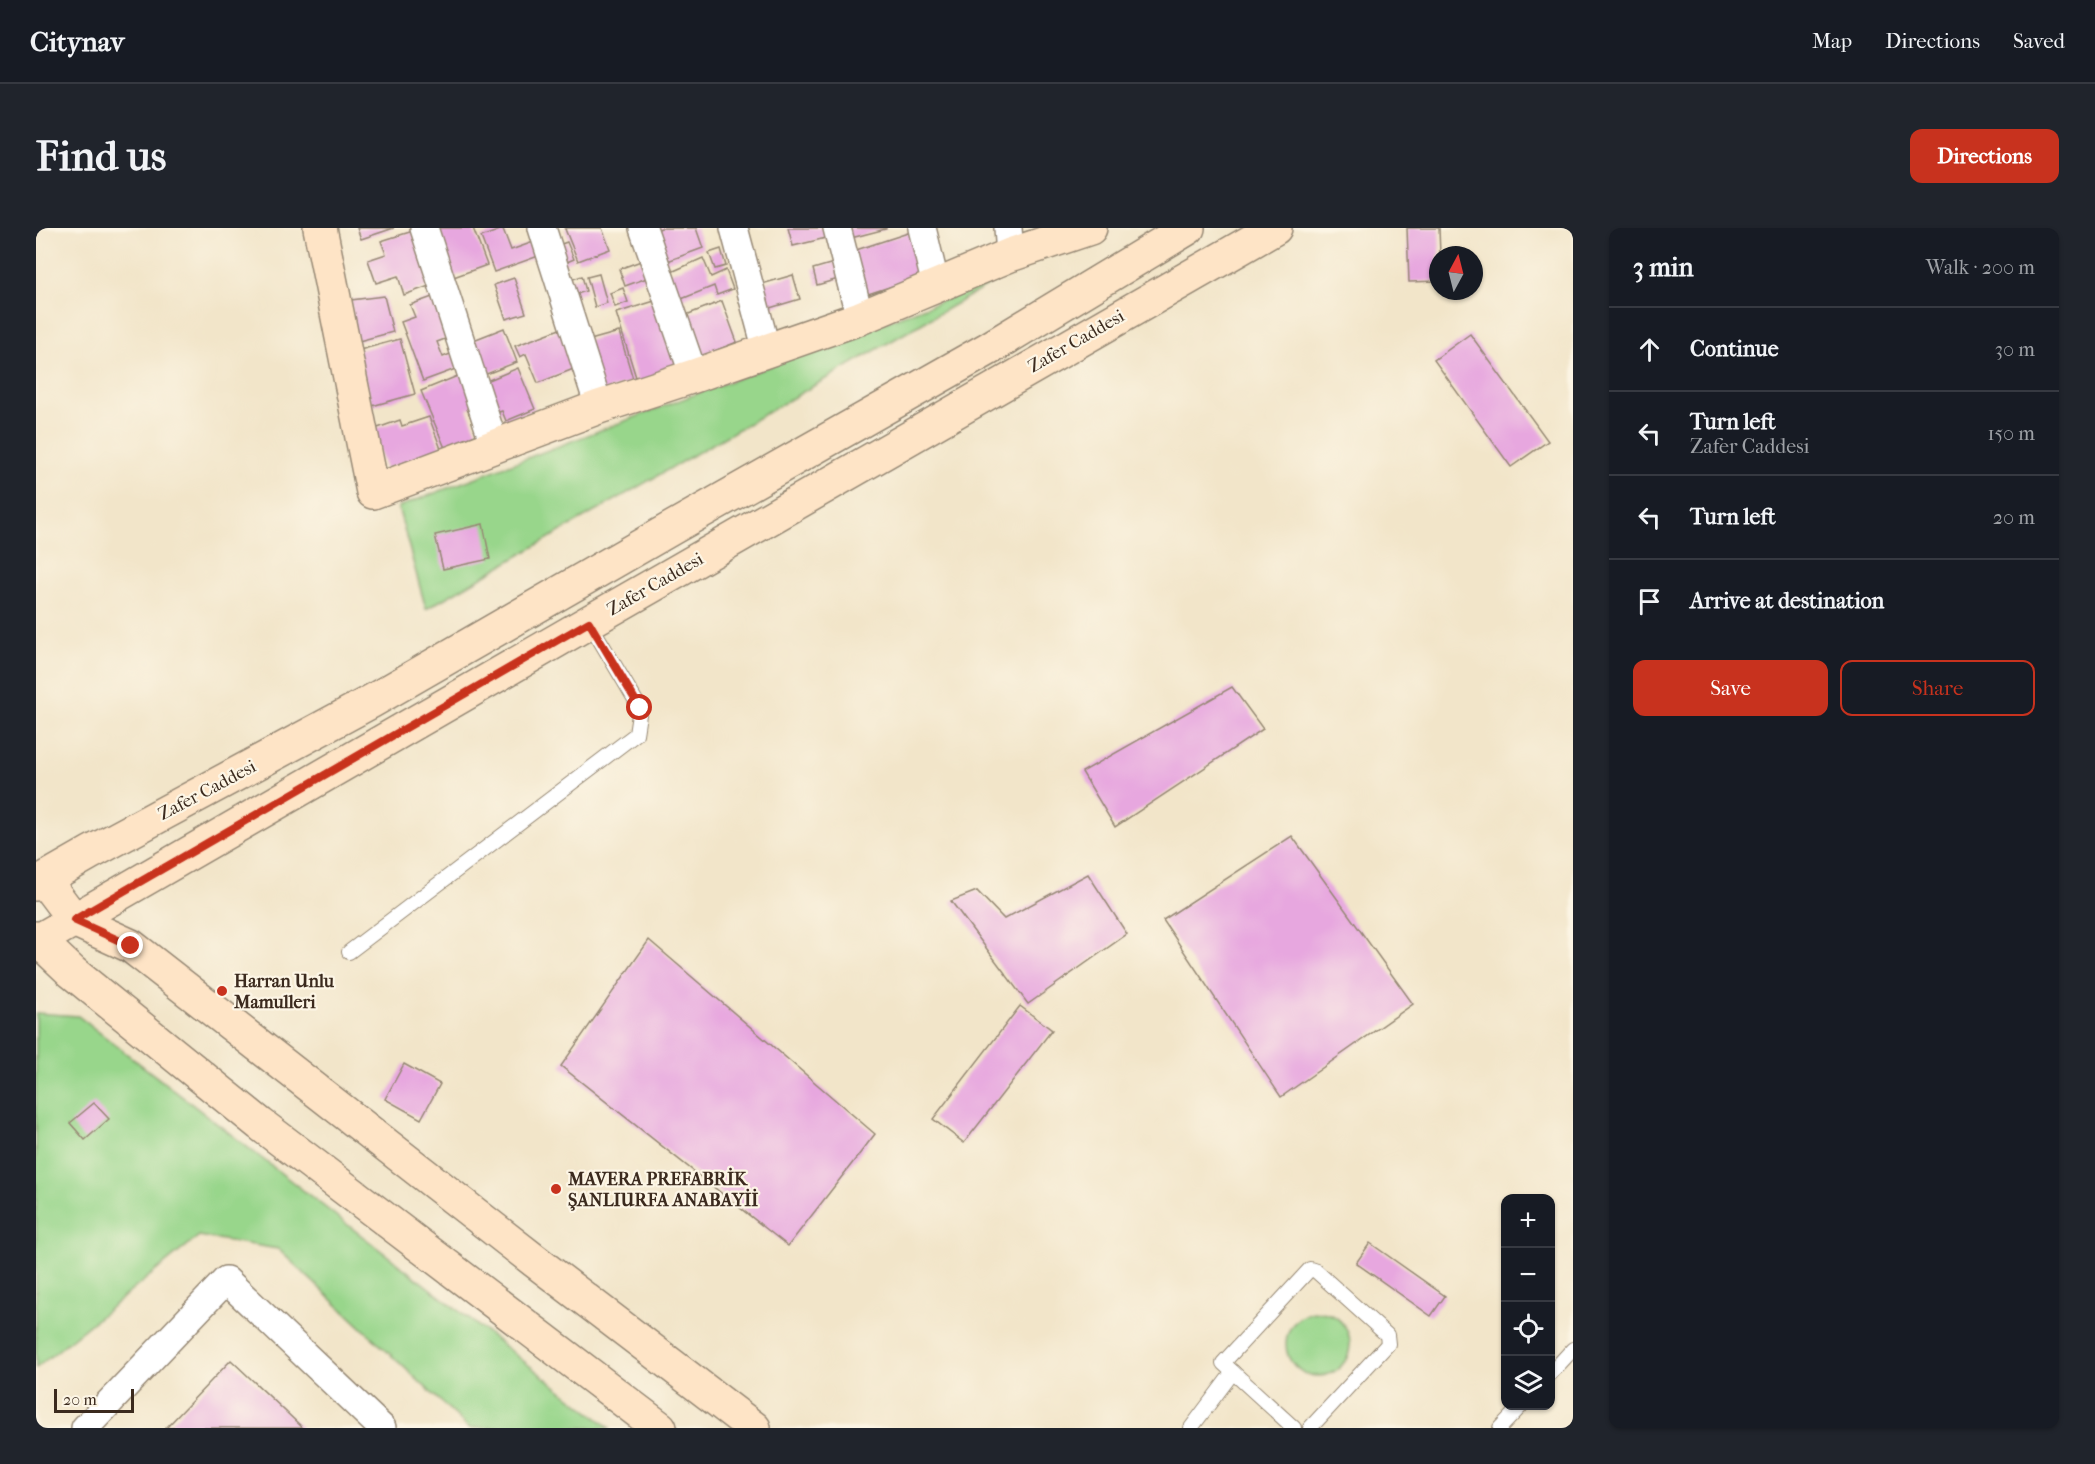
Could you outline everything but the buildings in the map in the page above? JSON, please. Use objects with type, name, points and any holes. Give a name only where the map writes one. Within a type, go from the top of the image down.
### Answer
[{"type":"main road","points":[[320,228],[373,492],[599,407],[860,318],[936,286],[1009,242],[1089,228]]},
{"type":"main road","name":"Zafer Caddesi","points":[[40,882],[372,701],[988,349],[1188,228]]},
{"type":"main road","name":"Zafer Caddesi","points":[[37,940],[1275,228]]},
{"type":"main road","points":[[40,882],[74,920],[131,946],[525,1254],[754,1428]]},
{"type":"main road","points":[[37,940],[72,972],[260,1124],[660,1428]]},
{"type":"street","points":[[424,228],[495,447]]},
{"type":"street","points":[[542,228],[599,407]]},
{"type":"street","points":[[643,228],[694,376]]},
{"type":"street","points":[[734,228],[767,351]]},
{"type":"street","points":[[837,228],[860,318]]},
{"type":"street","points":[[922,228],[936,286]]},
{"type":"street","points":[[85,1428],[226,1280],[382,1428]]},
{"type":"lane","points":[[349,952],[636,734],[640,708],[589,622]]},
{"type":"lane","points":[[1294,1428],[1223,1363],[1310,1269],[1316,1271],[1387,1335],[1389,1344],[1310,1428]]},
{"type":"lane","points":[[1555,1369],[1573,1349]]},
{"type":"lane","points":[[1191,1428],[1233,1372]]},
{"type":"lane","points":[[1500,1428],[1517,1410]]},
{"type":"green space","points":[[999,279],[426,609],[398,507]]},
{"type":"green space","points":[[36,1013],[78,1016],[610,1428],[469,1428],[278,1249],[199,1236],[36,1368]]},
{"type":"green space","points":[[1318,1312],[1336,1318],[1344,1326],[1350,1344],[1344,1362],[1336,1370],[1318,1376],[1300,1370],[1292,1362],[1286,1344],[1292,1326],[1300,1318]]},
{"type":"place","name":"Harran Unlu Mamulleri","points":[[222,991]]},
{"type":"place","name":"MAVERA PREFABRİK ŞANLIURFA ANABAYİİ","points":[[556,1189]]},
{"type":"route","points":[[131,946],[74,920],[589,622],[640,708]]}]
